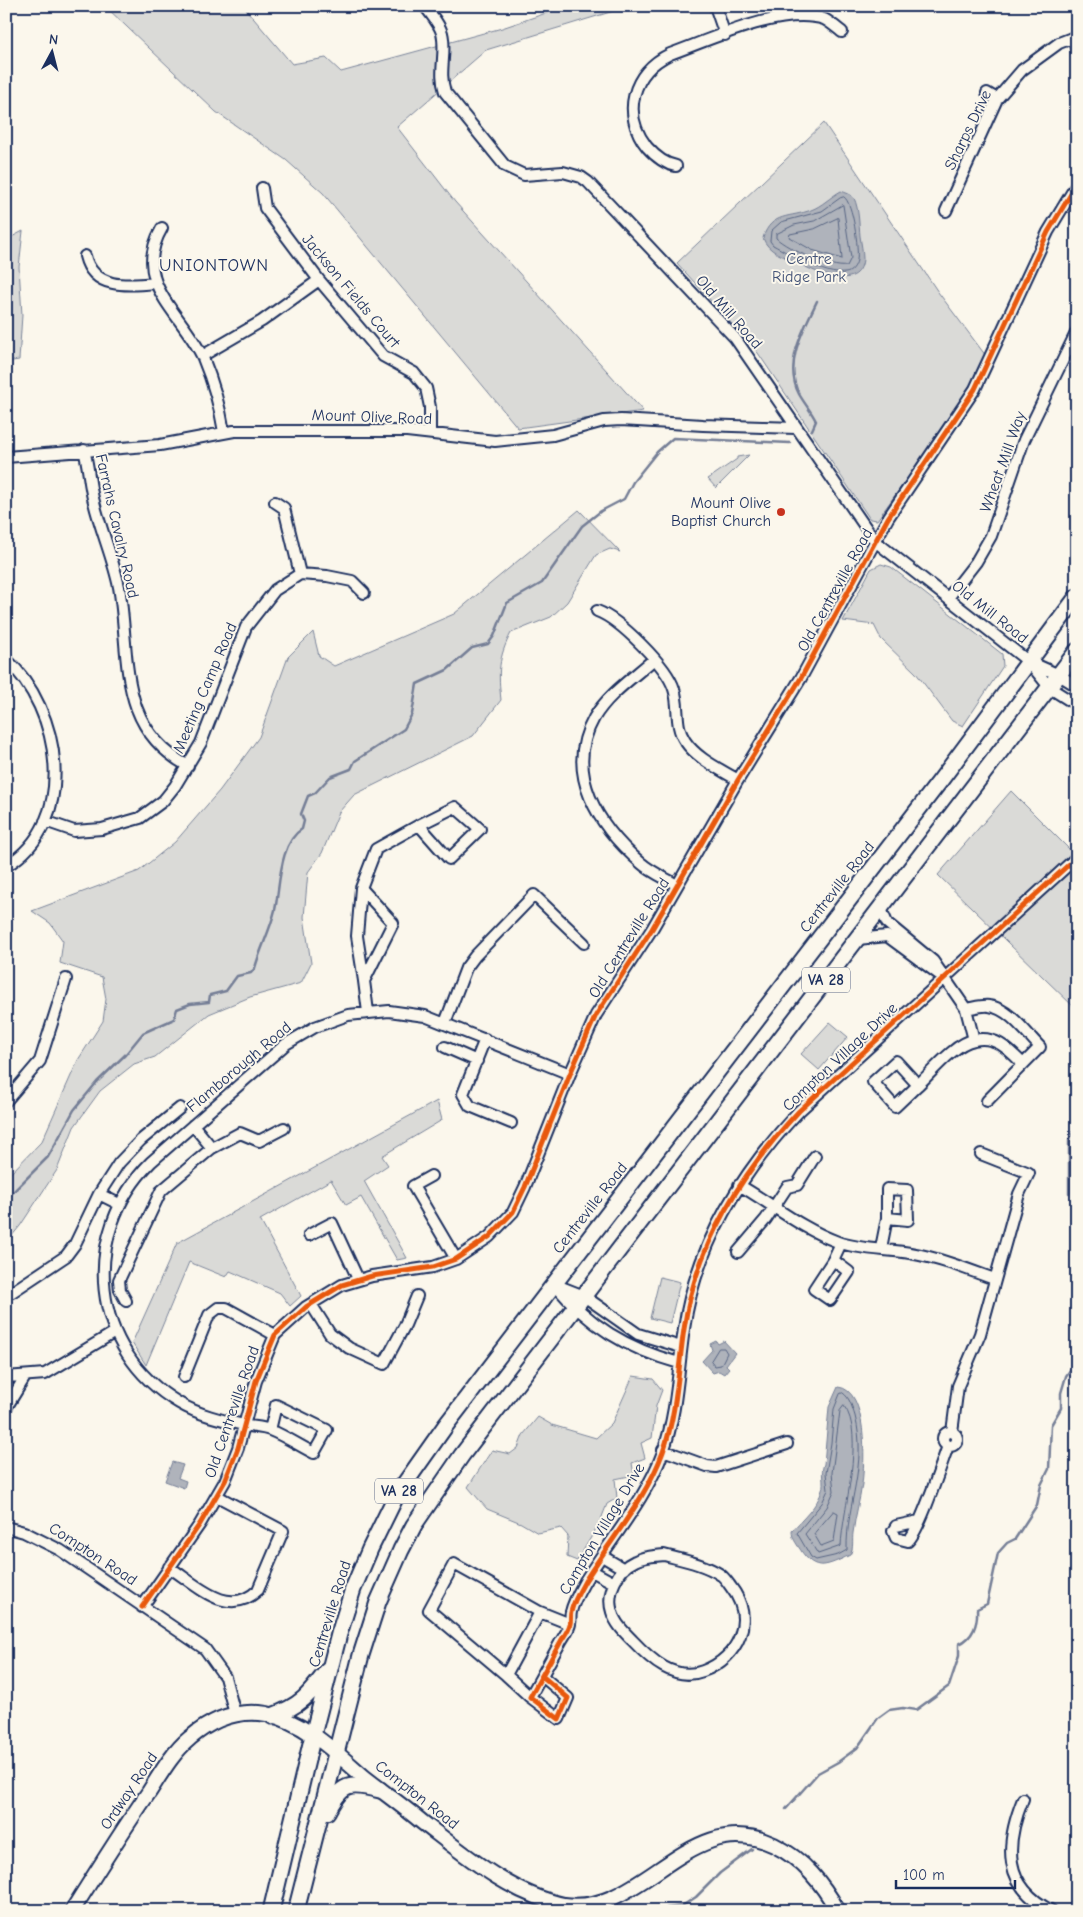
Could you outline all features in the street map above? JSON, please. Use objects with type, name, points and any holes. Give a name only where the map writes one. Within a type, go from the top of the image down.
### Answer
[{"type":"highway","name":"Centreville Road","points":[[271,1911],[313,1735],[353,1589],[370,1548],[396,1496],[446,1425],[940,781],[1077,597]]},
{"type":"highway","name":"VA 28","points":[[296,1911],[368,1628],[400,1550],[441,1483],[1077,651]]},
{"type":"highway","points":[[272,1716],[292,1708],[305,1700],[331,1666]]},
{"type":"highway","points":[[317,1831],[341,1790],[348,1786],[360,1785],[380,1790]]},
{"type":"main road","name":"Compton Road","points":[[236,1714],[252,1713],[272,1716],[313,1735],[380,1790],[490,1872],[550,1901],[579,1907],[609,1901],[699,1845],[721,1838],[740,1836],[762,1840],[790,1854],[817,1879],[838,1911]]},
{"type":"main road","name":"Ordway Road","points":[[72,1911],[117,1839],[182,1745],[209,1724],[236,1714]]},
{"type":"street","name":"Old Mill Road","points":[[425,6],[442,34],[441,80],[445,92],[505,166],[524,175],[563,172],[581,177],[588,182],[735,338],[875,542],[1029,662]]},
{"type":"street","points":[[715,6],[725,35]]},
{"type":"street","points":[[676,166],[654,155],[640,138],[632,112],[636,88],[645,71],[660,59],[725,35],[792,15],[826,20],[842,32]]},
{"type":"street","points":[[1075,37],[1077,52]]},
{"type":"street","name":"Sharps Drive","points":[[946,211],[997,99],[1022,70],[1059,43],[1075,37]]},
{"type":"street","points":[[987,92],[997,99]]},
{"type":"street","name":"Old Centreville Road","points":[[142,1607],[217,1496],[233,1462],[256,1381],[275,1335],[311,1304],[330,1291],[358,1279],[419,1271],[456,1258],[489,1237],[513,1212],[596,1015],[677,885],[738,780],[801,678],[897,504],[975,389],[1048,232],[1077,184]]},
{"type":"street","name":"Jackson Fields Court","points":[[262,188],[264,208],[319,280],[383,356],[414,373],[426,388],[430,406],[430,433]]},
{"type":"street","points":[[162,228],[156,237],[152,254],[154,283],[202,356],[216,394],[224,432]]},
{"type":"street","points":[[85,256],[88,268],[102,280],[126,286],[154,283]]},
{"type":"street","points":[[202,356],[262,321],[319,280]]},
{"type":"street","name":"Wheat Mill Way","points":[[948,598],[976,562],[991,536],[1024,440],[1077,330]]},
{"type":"street","name":"Mount Olive Road","points":[[6,457],[160,445],[224,432],[270,430],[430,433],[478,440],[508,440],[553,435],[604,422],[621,420],[796,428]]},
{"type":"street","name":"Farrahs Cavalry Road","points":[[84,450],[94,503],[119,586],[127,674],[132,699],[141,719],[161,747],[188,766]]},
{"type":"street","points":[[276,502],[284,508],[300,574],[328,576],[352,581],[364,594]]},
{"type":"street","name":"Meeting Camp Road","points":[[45,821],[62,828],[83,832],[102,829],[131,822],[148,813],[163,801],[188,766],[207,729],[238,644],[246,628],[256,612],[275,590],[300,574]]},
{"type":"street","points":[[597,611],[609,616],[620,624],[654,659],[673,685],[678,724],[686,743],[704,760],[738,780]]},
{"type":"street","points":[[6,659],[29,685],[48,726],[52,744],[54,776],[45,821],[30,846],[6,866]]},
{"type":"street","points":[[654,659],[614,694],[594,718],[584,744],[583,778],[589,799],[602,822],[640,862],[677,885]]},
{"type":"street","points":[[1029,662],[1059,674],[1077,686]]},
{"type":"street","points":[[1029,662],[1050,688],[1077,705]]},
{"type":"street","points":[[368,1012],[357,936],[361,888],[376,849],[419,825],[455,807],[480,828],[449,859],[419,825]]},
{"type":"street","name":"Compton Village Drive","points":[[530,1696],[570,1624],[571,1612],[592,1571],[649,1481],[664,1450],[671,1420],[688,1309],[704,1254],[739,1185],[770,1141],[799,1111],[1077,857]]},
{"type":"street","points":[[361,888],[393,923],[364,980]]},
{"type":"street","points":[[445,1023],[466,968],[475,956],[534,895],[584,943]]},
{"type":"street","points":[[881,909],[884,920],[929,957],[944,978],[966,1009],[974,1040]]},
{"type":"street","points":[[858,939],[887,936],[944,978]]},
{"type":"street","points":[[6,1101],[40,1061],[66,979]]},
{"type":"street","points":[[966,1009],[988,1006],[997,1008],[1005,1013],[1040,1048],[987,1100]]},
{"type":"street","name":"Flamborough Road","points":[[270,1430],[276,1405],[327,1430],[314,1453],[270,1430],[197,1412],[164,1393],[134,1363],[115,1332],[109,1313],[104,1285],[104,1254],[110,1225],[119,1204],[143,1170],[286,1044],[331,1020],[368,1012],[406,1012],[445,1023],[570,1074]]},
{"type":"street","points":[[918,1085],[896,1061],[872,1082],[895,1107],[964,1043],[986,1038],[998,1042],[1023,1064]]},
{"type":"street","points":[[485,1039],[463,1094],[470,1106],[511,1123]]},
{"type":"street","points":[[444,1047],[476,1061]]},
{"type":"street","points":[[12,1292],[66,1256],[75,1244],[99,1194],[118,1163],[141,1140],[180,1108]]},
{"type":"street","points":[[193,1125],[212,1148]]},
{"type":"street","points":[[126,1300],[120,1290],[119,1280],[160,1191],[212,1148],[240,1133],[259,1141],[284,1128]]},
{"type":"street","points":[[919,1521],[948,1446],[945,1444],[943,1437],[948,1432],[952,1432],[958,1386],[980,1334],[1019,1194],[1029,1173],[981,1154]]},
{"type":"street","points":[[738,1252],[775,1206],[787,1187],[797,1185],[815,1156]]},
{"type":"street","points":[[430,1176],[413,1186],[456,1258]]},
{"type":"street","points":[[739,1185],[795,1220],[840,1243],[881,1248],[951,1263],[994,1279]]},
{"type":"street","points":[[99,1194],[119,1204]]},
{"type":"street","points":[[881,1248],[886,1218]]},
{"type":"street","points":[[309,1234],[332,1223],[358,1279]]},
{"type":"street","points":[[833,1260],[840,1243]]},
{"type":"street","points":[[554,1284],[584,1296],[638,1334],[681,1348]]},
{"type":"street","points":[[554,1284],[575,1308],[631,1347],[679,1363]]},
{"type":"street","points":[[311,1304],[330,1334],[349,1348],[384,1364],[405,1325],[416,1296]]},
{"type":"street","points":[[184,1377],[209,1315],[218,1308],[226,1308],[275,1335]]},
{"type":"street","points":[[6,1377],[45,1374],[115,1332]]},
{"type":"street","points":[[6,1408],[24,1377]]},
{"type":"street","points":[[664,1450],[707,1466],[716,1467],[787,1444]]},
{"type":"street","points":[[169,1567],[218,1600],[231,1603],[251,1597],[258,1590],[283,1531],[217,1496]]},
{"type":"street","name":"Compton Road","points":[[6,1527],[36,1537],[60,1550],[208,1653],[225,1676],[236,1714]]},
{"type":"street","points":[[664,1555],[698,1564],[723,1576],[738,1596],[743,1617],[738,1642],[728,1657],[716,1667],[696,1674],[677,1673],[658,1665],[619,1626],[612,1612],[614,1583],[624,1569],[634,1561],[646,1557],[664,1555]]},
{"type":"street","points":[[602,1556],[624,1569]]},
{"type":"street","points":[[542,1676],[568,1698],[559,1719],[429,1610],[454,1564],[540,1612],[570,1624]]},
{"type":"street","points":[[592,1571],[614,1583]]},
{"type":"street","points":[[506,1675],[540,1612]]},
{"type":"street","points":[[1024,1799],[1012,1828],[1010,1850],[1012,1864],[1026,1891],[1041,1905],[1052,1911]]},
{"type":"green space","points":[[105,6],[243,6],[292,64],[326,58],[341,72],[502,28],[567,6],[630,6],[486,50],[397,127],[455,202],[643,411],[518,428],[323,193],[286,160],[216,112]]},
{"type":"green space","name":"Centre Ridge Park","points":[[824,123],[938,292],[986,356],[949,420],[877,520],[870,519],[758,353],[677,263]]},
{"type":"green space","points":[[23,231],[19,267],[22,315],[19,360],[6,362],[6,240]]},
{"type":"green space","points":[[749,455],[716,488],[708,479],[737,459],[737,457]]},
{"type":"green space","points":[[579,510],[620,552],[610,549],[596,555],[567,602],[551,617],[511,633],[501,658],[499,681],[501,700],[473,736],[354,795],[339,812],[322,853],[308,872],[304,917],[311,963],[301,983],[250,997],[209,1014],[155,1057],[134,1064],[100,1091],[74,1127],[57,1170],[20,1226],[6,1243],[6,1178],[42,1141],[78,1060],[103,1021],[106,999],[102,977],[60,963],[63,941],[50,923],[32,911],[139,871],[175,842],[220,790],[259,737],[288,657],[313,632],[319,656],[334,666],[454,614]]},
{"type":"green space","points":[[881,564],[891,567],[1002,654],[1003,666],[963,726],[952,721],[916,673],[881,639],[874,625],[843,621],[871,569]]},
{"type":"green space","points":[[1011,791],[1077,857],[1077,1010],[938,875]]},
{"type":"green space","points":[[830,1022],[848,1037],[819,1070],[801,1054]]},
{"type":"green space","points":[[437,1101],[442,1120],[382,1156],[388,1165],[364,1181],[407,1258],[397,1260],[361,1197],[346,1205],[331,1180],[260,1220],[301,1296],[290,1306],[280,1293],[230,1271],[226,1277],[189,1262],[146,1365],[132,1343],[177,1243]]},
{"type":"green space","points":[[660,1277],[680,1282],[670,1323],[650,1318]]},
{"type":"green space","points":[[633,1376],[653,1379],[662,1390],[656,1406],[652,1438],[641,1443],[645,1458],[632,1463],[634,1475],[615,1479],[617,1498],[607,1504],[600,1522],[577,1561],[567,1557],[568,1536],[561,1528],[538,1533],[521,1523],[487,1509],[468,1487],[492,1450],[510,1454],[518,1448],[523,1435],[538,1417],[552,1425],[596,1438],[612,1423]]},
{"type":"water","points":[[841,191],[854,198],[858,212],[863,259],[860,270],[854,276],[845,278],[823,274],[776,253],[765,243],[763,238],[771,224],[776,220],[815,208]]},
{"type":"water","points":[[716,1341],[718,1344],[724,1341],[735,1353],[726,1365],[729,1368],[724,1374],[719,1371],[713,1373],[702,1361],[712,1350],[710,1344]]},
{"type":"water","points":[[838,1387],[848,1391],[855,1400],[860,1413],[864,1445],[863,1474],[850,1555],[835,1562],[822,1565],[811,1562],[806,1557],[794,1540],[792,1531],[813,1507],[822,1490],[822,1471],[829,1407]]},
{"type":"water","points":[[172,1462],[183,1465],[178,1478],[186,1481],[184,1488],[165,1481]]},
{"type":"waterway","points":[[812,430],[816,421],[799,394],[793,370],[797,346],[817,301]]},
{"type":"waterway","points":[[6,1199],[48,1157],[74,1110],[97,1082],[125,1055],[143,1033],[174,1019],[177,1009],[190,1004],[209,1002],[210,995],[226,991],[237,976],[251,973],[255,968],[275,910],[285,855],[294,836],[302,829],[304,821],[301,814],[308,796],[315,793],[330,777],[351,769],[355,761],[404,729],[412,714],[417,684],[447,670],[472,648],[488,644],[494,636],[507,603],[542,583],[582,526],[601,511],[624,499],[633,482],[657,452],[673,438],[790,443]]},
{"type":"waterway","points":[[1069,1193],[1069,1141],[1077,1125]]},
{"type":"waterway","points":[[786,1809],[818,1773],[838,1762],[857,1748],[878,1718],[889,1710],[903,1708],[916,1710],[949,1686],[959,1656],[959,1644],[968,1638],[974,1630],[977,1620],[977,1609],[987,1604],[998,1553],[1007,1543],[1015,1539],[1037,1505],[1041,1485],[1049,1469],[1051,1425],[1061,1408],[1061,1393],[1066,1376],[1077,1360]]},
{"type":"waterway","points":[[664,1911],[667,1908],[682,1906],[696,1897],[720,1873],[752,1849]]},
{"type":"cycle path","points":[[142,1607],[200,1524],[225,1481],[238,1448],[256,1381],[275,1335],[306,1307],[342,1285],[372,1276],[433,1267],[456,1259],[489,1237],[513,1212],[596,1015],[652,929],[738,780],[801,678],[888,518],[975,389],[1048,232],[1077,184]]},
{"type":"cycle path","points":[[542,1676],[568,1698],[559,1719],[530,1697],[568,1629],[572,1608],[581,1588],[638,1502],[663,1452],[674,1406],[690,1298],[710,1239],[740,1185],[758,1159],[799,1111],[1077,857]]},
{"type":"place","name":"Mount Olive Baptist Church","points":[[781,512]]},
{"type":"district","name":"UNIONTOWN","points":[[214,265]]}]
